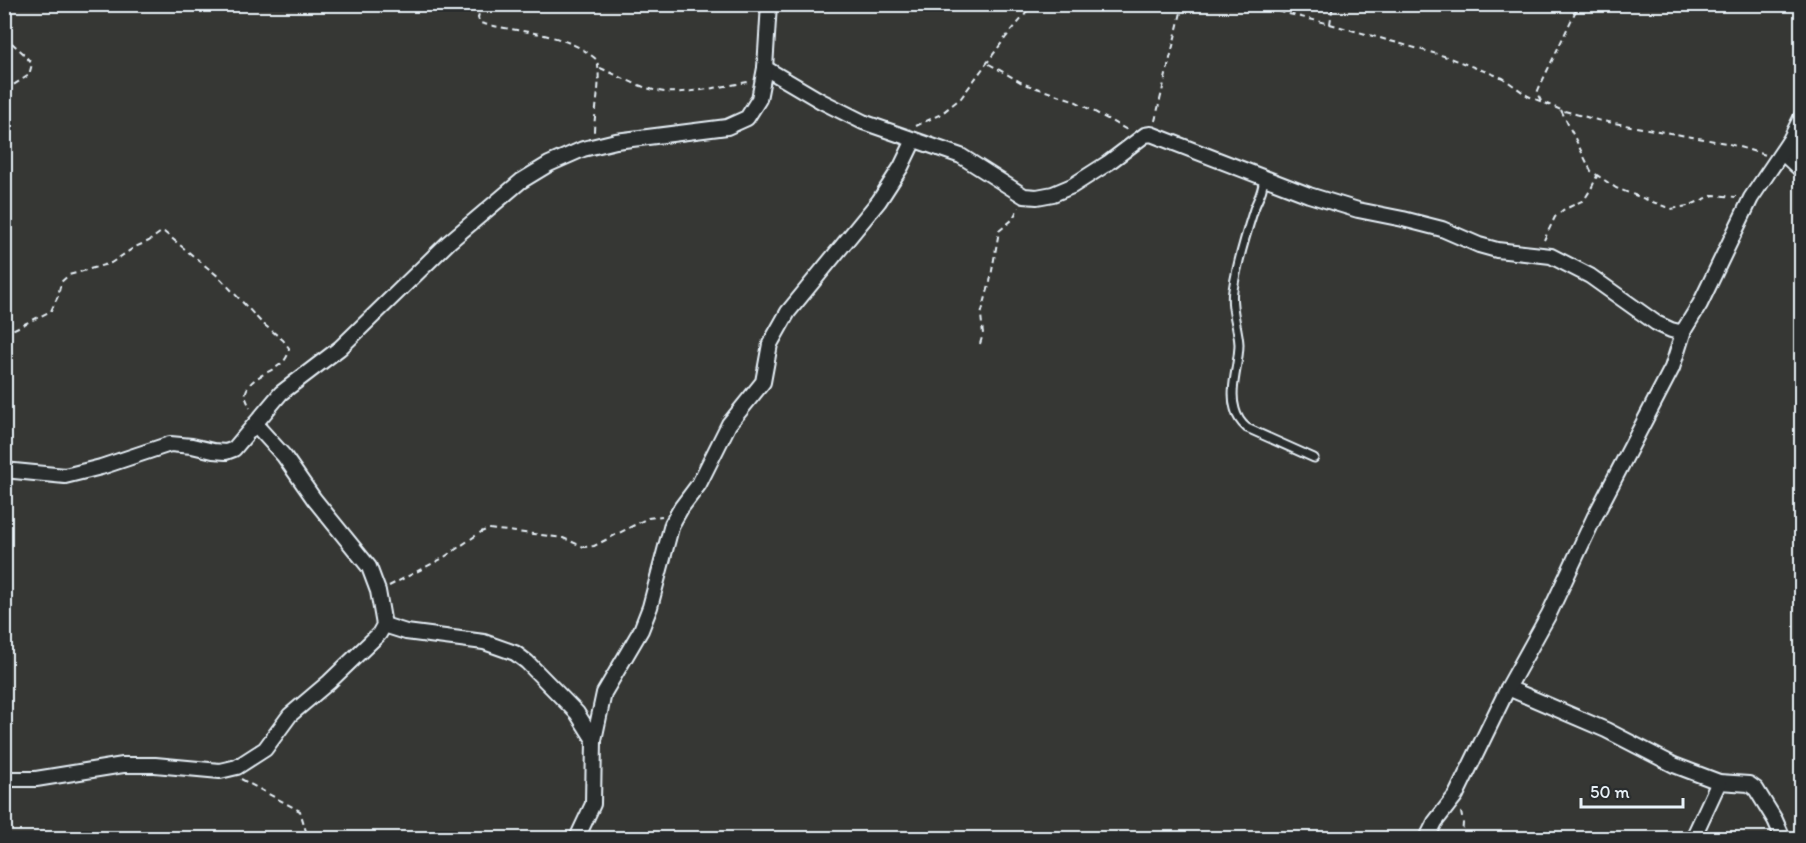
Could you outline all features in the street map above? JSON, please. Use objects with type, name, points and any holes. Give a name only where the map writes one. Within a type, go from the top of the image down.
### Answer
[{"type":"street","points":[[4,470],[65,476],[110,465],[170,444],[226,452],[240,445],[281,393],[340,348],[449,242],[521,181],[568,154],[594,146],[616,141],[726,127],[747,118],[759,99],[764,74],[770,4]]},
{"type":"street","points":[[764,74],[863,122],[962,156],[1024,196],[1037,197],[1053,194],[1072,186],[1147,136],[1263,176],[1309,195],[1358,210],[1442,229],[1497,250],[1551,256],[1582,272],[1656,323],[1671,330],[1679,332],[1684,330]]},
{"type":"street","points":[[1427,838],[1456,795],[1508,688],[1550,614],[1594,518],[1672,368],[1684,330],[1700,304],[1751,198],[1790,140],[1802,116]]},
{"type":"street","points":[[577,838],[592,804],[594,740],[604,693],[640,630],[650,607],[672,524],[699,484],[729,424],[763,382],[770,344],[788,312],[879,201],[908,138]]},
{"type":"street","points":[[1790,140],[1787,150],[1788,158],[1797,167]]},
{"type":"street","points":[[1775,162],[1797,167]]},
{"type":"street","points":[[4,779],[36,779],[123,765],[227,770],[246,763],[265,749],[290,715],[329,682],[379,634],[384,625],[378,591],[369,567],[314,499],[285,456],[257,422]]},
{"type":"street","points":[[384,625],[406,632],[483,642],[515,653],[578,713],[594,740]]},
{"type":"street","points":[[1508,688],[1606,730],[1674,765],[1719,782],[1745,782],[1753,786],[1775,820],[1783,838]]},
{"type":"street","points":[[1693,838],[1719,782]]},
{"type":"lane","points":[[1263,176],[1264,186],[1255,207],[1231,304],[1238,330],[1239,348],[1233,393],[1234,408],[1247,428],[1314,458]]},
{"type":"path","points":[[481,4],[478,18],[480,23],[560,39],[587,51],[597,60],[594,146]]},
{"type":"path","points":[[908,138],[915,126],[941,114],[961,98],[1031,4]]},
{"type":"path","points":[[987,63],[1023,84],[1073,100],[1147,136],[1183,4]]},
{"type":"path","points":[[1248,4],[1444,56],[1503,78],[1528,96],[1561,110],[1597,120],[1726,143],[1775,162]]},
{"type":"path","points":[[1330,24],[1333,4]]},
{"type":"path","points":[[1541,101],[1537,93],[1579,4]]},
{"type":"path","points":[[4,36],[24,53],[32,64],[29,75],[4,91]]},
{"type":"path","points":[[598,68],[653,90],[666,92],[690,91],[764,74]]},
{"type":"path","points":[[1561,110],[1591,171],[1616,188],[1671,209],[1688,206],[1714,195],[1751,198]]},
{"type":"path","points":[[1538,254],[1555,217],[1563,210],[1584,200],[1592,189],[1597,175]]},
{"type":"path","points":[[980,344],[983,334],[981,315],[990,282],[999,231],[1012,220],[1024,196]]},
{"type":"path","points":[[4,334],[51,310],[58,297],[60,282],[69,274],[111,263],[164,232],[219,277],[255,315],[287,344],[289,353],[284,363],[255,380],[245,392],[257,422]]},
{"type":"path","points":[[378,591],[434,563],[489,529],[563,538],[584,547],[594,546],[648,518],[677,516]]},
{"type":"path","points":[[227,770],[261,792],[300,811],[308,838]]},
{"type":"path","points":[[1456,795],[1463,823],[1462,838]]},
{"type":"path","points":[[1796,838],[1802,803]]}]
